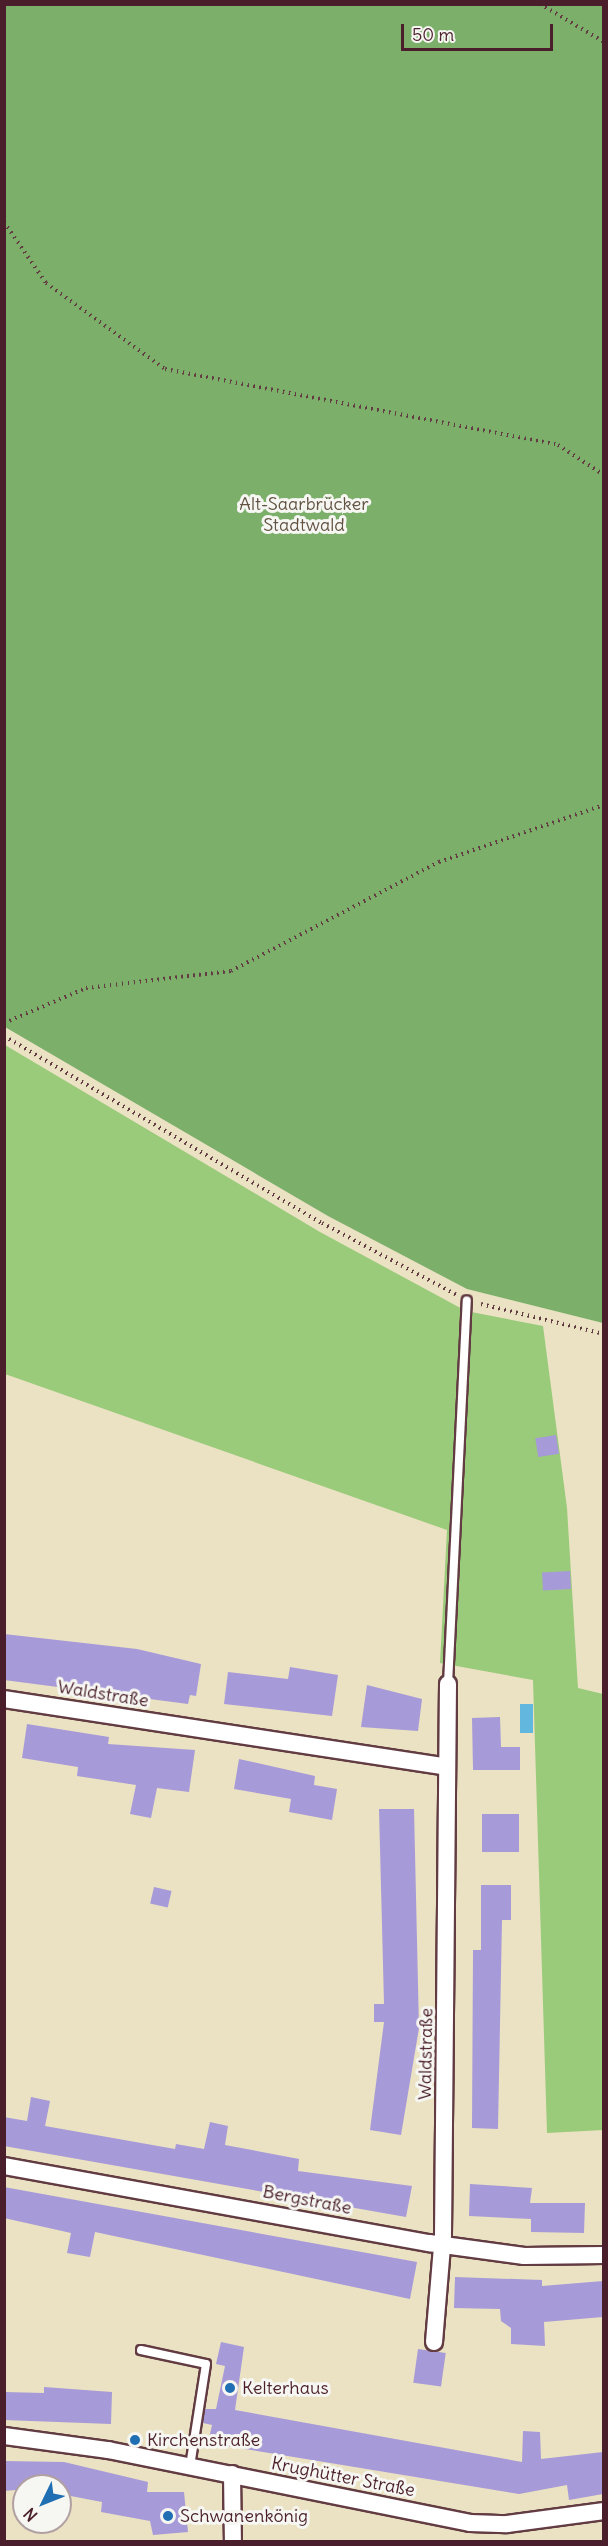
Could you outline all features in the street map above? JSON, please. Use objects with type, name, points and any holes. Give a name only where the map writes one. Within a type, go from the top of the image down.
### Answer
[{"type":"street","name":"Waldstraße","points":[[434,2342],[443,2245],[444,1766],[448,1684]]},
{"type":"street","name":"Waldstraße","points":[[4,1699],[444,1766]]},
{"type":"street","name":"Bergstraße","points":[[4,2166],[443,2245],[524,2256],[603,2255]]},
{"type":"street","name":"Krughütter Straße","points":[[4,2436],[232,2474],[470,2523],[507,2524],[603,2511]]},
{"type":"street","points":[[232,2474],[233,2541]]},
{"type":"lane","points":[[448,1684],[466,1300]]},
{"type":"lane","points":[[141,2350],[206,2364],[189,2466]]},
{"type":"path","points":[[540,4],[603,42]]},
{"type":"path","points":[[4,222],[46,283],[165,369],[558,445],[603,475]]},
{"type":"path","points":[[4,1023],[86,988],[231,971],[439,862],[603,805]]},
{"type":"path","points":[[4,1036],[322,1223],[466,1300],[603,1334]]},
{"type":"green space","name":"Alt-Saarbrücker Stadtwald","points":[[5,4],[603,5],[603,1323],[467,1289],[328,1216],[5,1027]]},
{"type":"green space","points":[[5,1045],[320,1232],[466,1311],[543,1326],[567,1508],[578,1688],[603,1694],[603,2130],[547,2133],[533,1680],[440,1663],[447,1530],[5,1374]]},
{"type":"water","points":[[520,1704],[533,1704],[533,1733],[520,1733]]},
{"type":"building","points":[[556,1435],[559,1454],[538,1457],[535,1438]]},
{"type":"building","points":[[570,1571],[571,1589],[543,1590],[542,1572]]},
{"type":"building","points":[[4,1634],[137,1649],[201,1664],[196,1696],[190,1695],[188,1704],[4,1680]]},
{"type":"building","points":[[290,1667],[338,1675],[332,1716],[224,1704],[228,1672],[288,1679]]},
{"type":"building","points":[[367,1685],[422,1699],[418,1731],[361,1727]]},
{"type":"building","points":[[500,1717],[501,1747],[520,1747],[520,1770],[473,1770],[472,1718]]},
{"type":"building","points":[[27,1724],[109,1737],[108,1744],[195,1750],[189,1792],[157,1788],[151,1818],[130,1814],[136,1785],[77,1776],[78,1767],[22,1758]]},
{"type":"building","points":[[239,1759],[315,1776],[314,1785],[337,1789],[332,1820],[289,1812],[291,1799],[234,1789]]},
{"type":"building","points":[[379,1809],[414,1809],[419,2028],[401,2135],[370,2130],[384,2022],[374,2022],[374,2004],[384,2004]]},
{"type":"building","points":[[482,1814],[519,1814],[519,1852],[482,1852]]},
{"type":"building","points":[[481,1885],[511,1885],[511,1920],[502,1920],[498,2129],[472,2128],[473,1950],[481,1950]]},
{"type":"building","points":[[154,1887],[172,1891],[168,1908],[150,1904]]},
{"type":"building","points":[[31,2097],[50,2101],[45,2126],[175,2149],[176,2144],[204,2149],[210,2122],[228,2126],[225,2145],[299,2159],[298,2171],[412,2186],[406,2217],[4,2146],[4,2117],[27,2121]]},
{"type":"building","points":[[470,2184],[532,2188],[530,2203],[585,2203],[584,2233],[531,2232],[531,2219],[469,2216]]},
{"type":"building","points":[[4,2187],[417,2262],[410,2299],[95,2232],[90,2257],[67,2253],[71,2233],[4,2218]]},
{"type":"building","points":[[455,2277],[542,2280],[542,2286],[603,2281],[603,2317],[544,2322],[545,2346],[511,2344],[511,2328],[501,2321],[500,2309],[454,2308]]},
{"type":"building","points":[[221,2342],[244,2347],[235,2410],[522,2462],[523,2431],[540,2432],[541,2459],[603,2452],[603,2494],[569,2500],[567,2485],[519,2494],[208,2443],[212,2425],[203,2423],[205,2409],[216,2409],[225,2366],[216,2364]]},
{"type":"building","points":[[418,2349],[446,2353],[441,2387],[413,2383]]},
{"type":"building","points":[[44,2387],[112,2392],[111,2424],[4,2420],[4,2392],[44,2393]]},
{"type":"building","points":[[4,2461],[64,2462],[148,2482],[147,2492],[184,2492],[188,2532],[153,2535],[150,2521],[101,2512],[102,2502],[72,2496],[72,2474],[12,2474],[12,2490],[4,2491]]},
{"type":"place","name":"Kelterhaus","points":[[230,2388]]},
{"type":"place","name":"Kirchenstraße","points":[[135,2440]]},
{"type":"place","name":"Schwanenkönig","points":[[168,2516]]}]
